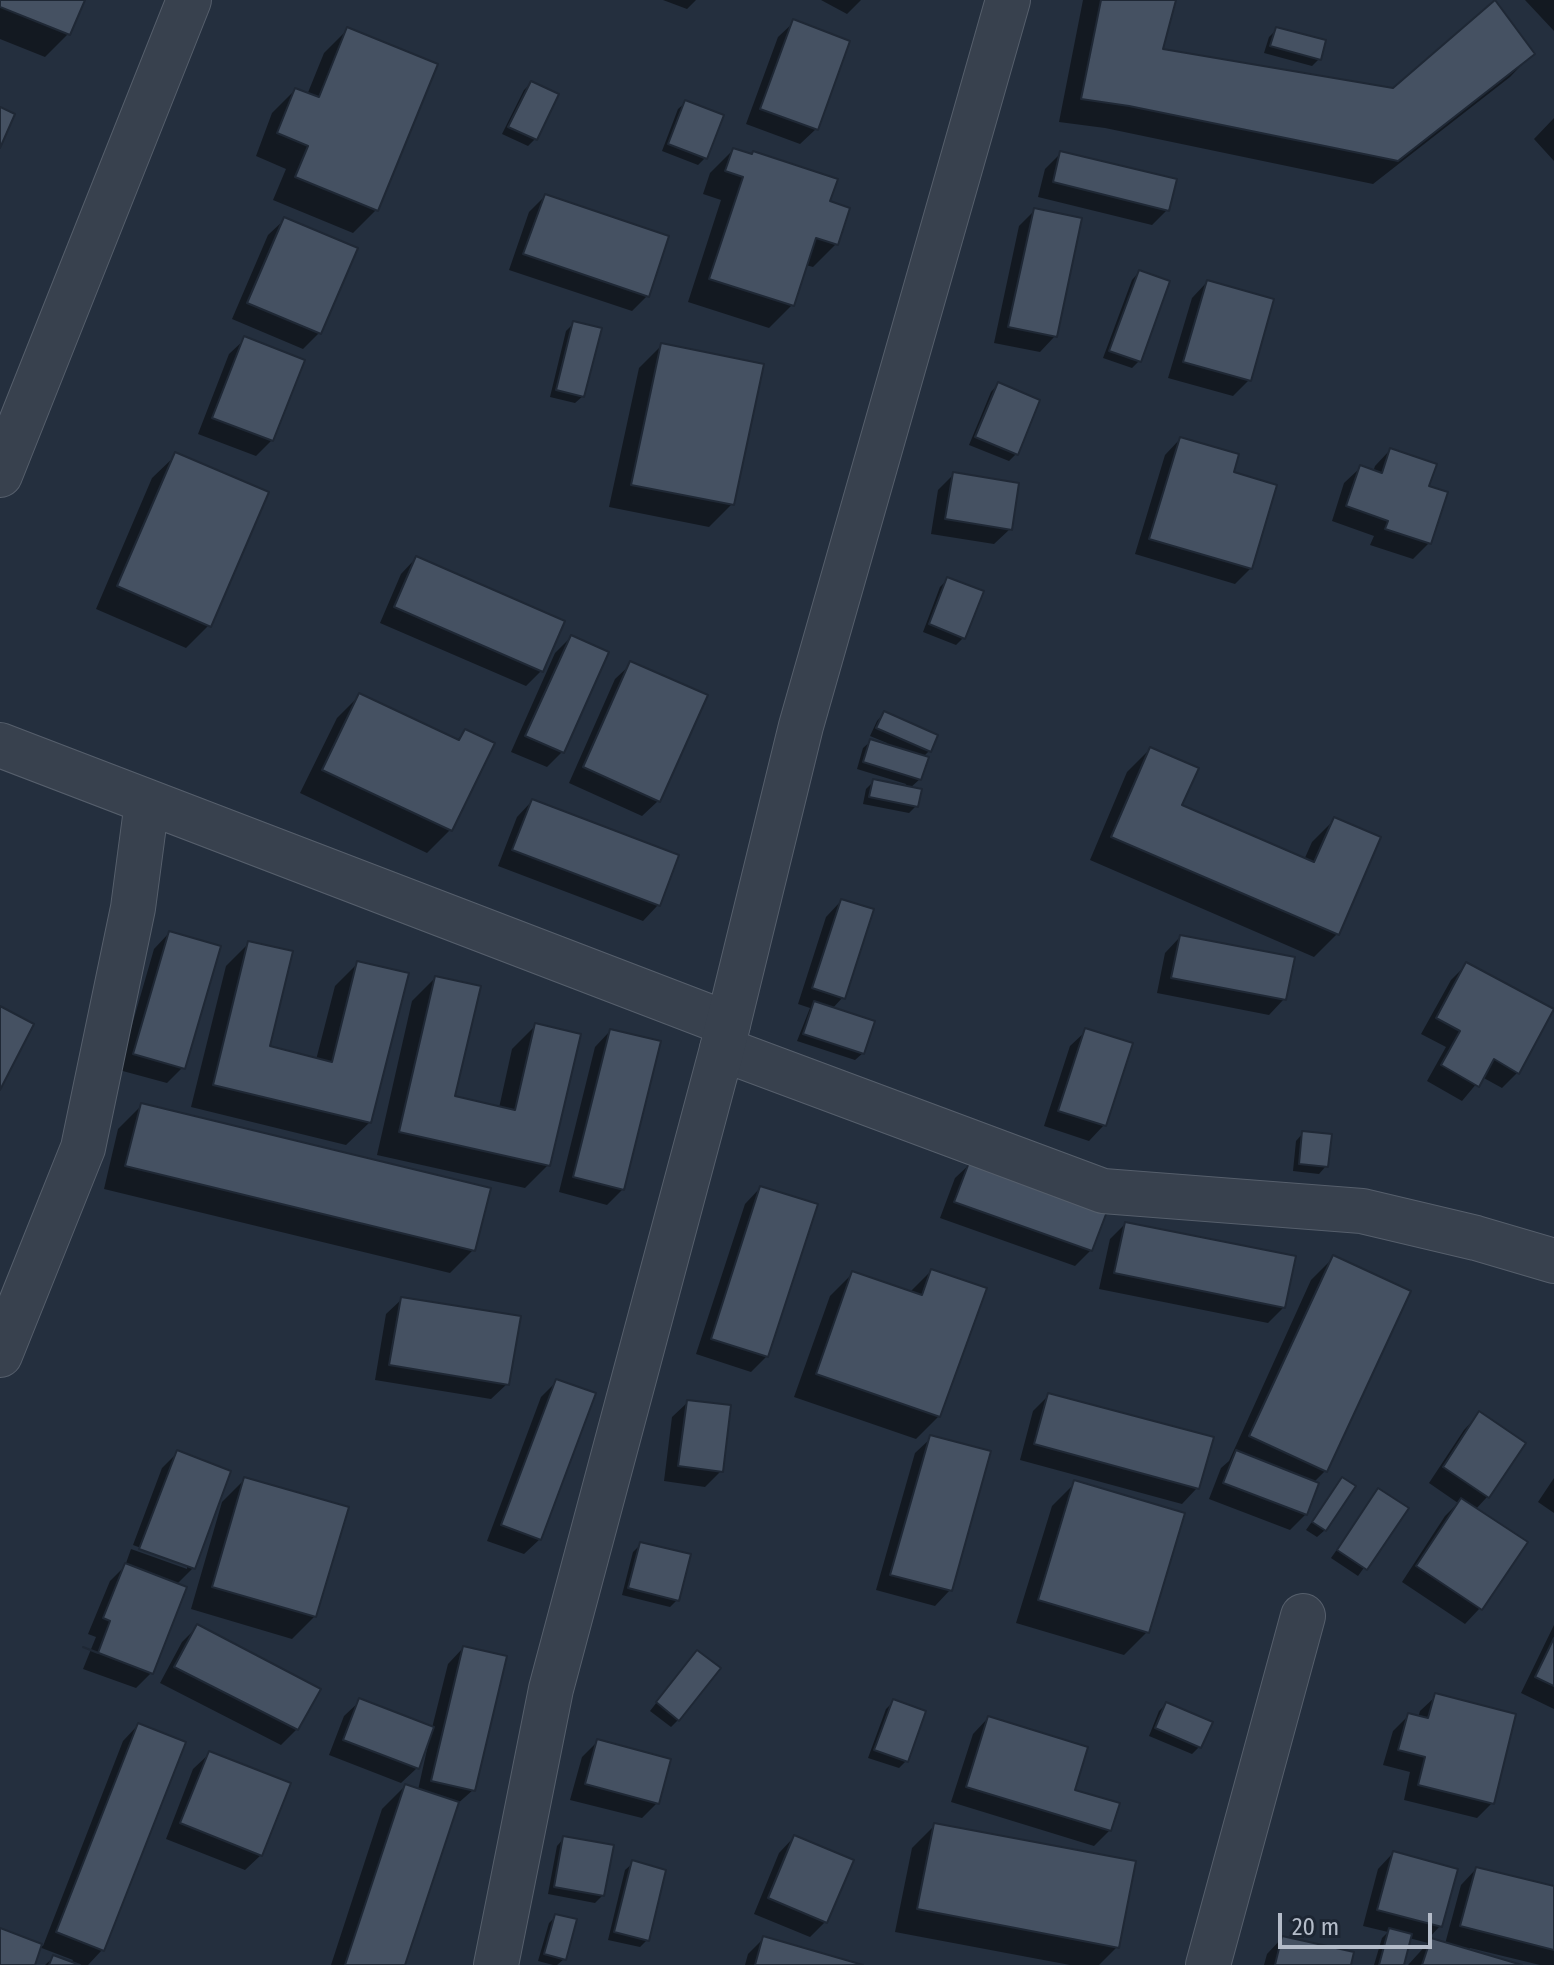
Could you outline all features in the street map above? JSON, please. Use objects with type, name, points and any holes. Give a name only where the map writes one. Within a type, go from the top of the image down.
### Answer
[{"type":"street","points":[[0,475],[189,0]]},
{"type":"street","points":[[496,1965],[551,1689],[725,1037],[801,726],[1008,0]]},
{"type":"street","points":[[0,745],[1103,1191],[1362,1211],[1476,1238],[1554,1261]]},
{"type":"street","points":[[0,1355],[83,1148],[133,908],[147,802]]},
{"type":"street","points":[[1208,1965],[1303,1616]]},
{"type":"building","points":[[0,0],[85,0],[70,35],[0,7]]},
{"type":"building","points":[[1101,0],[1176,0],[1163,49],[1393,88],[1495,0],[1535,54],[1398,161],[1081,99]]},
{"type":"building","points":[[793,19],[850,41],[818,130],[760,109]]},
{"type":"building","points":[[347,27],[438,64],[378,211],[295,177],[308,146],[277,133],[295,88],[319,97]]},
{"type":"building","points":[[1276,27],[1326,40],[1321,60],[1270,46]]},
{"type":"building","points":[[531,81],[559,94],[537,140],[508,127]]},
{"type":"building","points":[[685,100],[724,115],[707,159],[668,144]]},
{"type":"building","points":[[0,107],[15,114],[0,148]]},
{"type":"building","points":[[733,148],[752,154],[753,151],[838,179],[830,201],[850,208],[838,245],[816,238],[794,306],[709,279],[743,177],[725,171]]},
{"type":"building","points":[[1060,151],[1177,179],[1169,211],[1053,182]]},
{"type":"building","points":[[545,194],[669,236],[649,297],[523,254]]},
{"type":"building","points":[[1034,208],[1082,218],[1057,337],[1008,327]]},
{"type":"building","points":[[284,217],[358,248],[321,334],[247,303]]},
{"type":"building","points":[[1139,270],[1170,281],[1141,362],[1109,351]]},
{"type":"building","points":[[1207,280],[1274,299],[1251,381],[1183,362]]},
{"type":"building","points":[[573,321],[602,328],[584,397],[556,390]]},
{"type":"building","points":[[244,336],[305,360],[273,441],[212,418]]},
{"type":"building","points":[[661,343],[764,364],[734,505],[631,485]]},
{"type":"building","points":[[998,382],[1040,400],[1018,455],[975,437]]},
{"type":"building","points":[[1180,437],[1239,454],[1234,472],[1277,485],[1252,569],[1149,539]]},
{"type":"building","points":[[1390,448],[1437,464],[1429,486],[1448,492],[1431,544],[1385,529],[1388,521],[1346,506],[1360,465],[1382,473]]},
{"type":"building","points":[[175,452],[269,492],[211,627],[117,586]]},
{"type":"building","points":[[953,472],[1019,483],[1012,530],[945,519]]},
{"type":"building","points":[[416,556],[565,621],[543,672],[394,607]]},
{"type":"building","points":[[947,577],[984,591],[965,639],[929,624]]},
{"type":"building","points":[[571,635],[609,652],[564,753],[525,736]]},
{"type":"building","points":[[630,661],[708,695],[660,802],[583,767]]},
{"type":"building","points":[[359,693],[459,740],[465,729],[495,743],[452,831],[322,770]]},
{"type":"building","points":[[884,711],[938,735],[931,752],[876,728]]},
{"type":"building","points":[[870,739],[929,757],[921,780],[863,762]]},
{"type":"building","points":[[1150,747],[1199,768],[1182,805],[1314,862],[1334,817],[1381,837],[1339,935],[1111,837]]},
{"type":"building","points":[[873,779],[922,789],[918,807],[869,797]]},
{"type":"building","points":[[532,799],[679,855],[660,906],[512,850]]},
{"type":"building","points":[[841,899],[874,909],[845,999],[812,988]]},
{"type":"building","points":[[169,931],[221,946],[185,1069],[133,1054]]},
{"type":"building","points":[[1180,935],[1295,957],[1286,1000],[1171,978]]},
{"type":"building","points":[[248,941],[293,951],[270,1046],[332,1062],[357,961],[409,973],[371,1123],[213,1085]]},
{"type":"building","points":[[1466,962],[1554,1009],[1519,1074],[1494,1059],[1479,1087],[1441,1065],[1460,1031],[1436,1018]]},
{"type":"building","points":[[435,976],[481,986],[455,1096],[515,1110],[535,1023],[581,1034],[550,1166],[399,1132]]},
{"type":"building","points":[[814,1001],[875,1021],[864,1054],[803,1034]]},
{"type":"building","points":[[0,1006],[34,1024],[0,1090]]},
{"type":"building","points":[[1085,1028],[1133,1043],[1106,1126],[1058,1111]]},
{"type":"building","points":[[610,1029],[661,1041],[624,1190],[573,1177]]},
{"type":"building","points":[[141,1103],[491,1188],[475,1251],[125,1166]]},
{"type":"building","points":[[1302,1131],[1332,1134],[1328,1167],[1299,1164]]},
{"type":"building","points":[[970,1160],[1108,1209],[1092,1251],[954,1202]]},
{"type":"building","points":[[760,1186],[818,1204],[768,1357],[711,1339]]},
{"type":"building","points":[[1125,1222],[1296,1256],[1285,1308],[1114,1273]]},
{"type":"building","points":[[1333,1255],[1411,1291],[1327,1472],[1249,1436]]},
{"type":"building","points":[[931,1269],[987,1288],[940,1417],[816,1374],[852,1271],[922,1295]]},
{"type":"building","points":[[401,1297],[521,1316],[509,1385],[389,1365]]},
{"type":"building","points":[[556,1379],[596,1393],[541,1540],[501,1525]]},
{"type":"building","points":[[1048,1393],[1214,1437],[1199,1489],[1034,1444]]},
{"type":"building","points":[[687,1400],[731,1405],[723,1472],[678,1466]]},
{"type":"building","points":[[1479,1411],[1526,1443],[1489,1498],[1443,1467]]},
{"type":"building","points":[[930,1435],[991,1451],[952,1591],[890,1575]]},
{"type":"building","points":[[177,1450],[231,1471],[195,1569],[139,1549]]},
{"type":"building","points":[[1236,1450],[1319,1483],[1307,1515],[1223,1483]]},
{"type":"building","points":[[244,1477],[349,1507],[316,1617],[212,1587]]},
{"type":"building","points":[[1342,1477],[1356,1486],[1326,1531],[1312,1522]]},
{"type":"building","points":[[1074,1480],[1185,1513],[1149,1633],[1038,1600]]},
{"type":"building","points":[[1378,1488],[1409,1508],[1367,1570],[1337,1550]]},
{"type":"building","points":[[1461,1498],[1528,1542],[1482,1610],[1416,1566]]},
{"type":"building","points":[[640,1542],[691,1554],[679,1601],[628,1588]]},
{"type":"building","points":[[125,1563],[187,1587],[153,1674],[98,1653],[110,1621],[103,1618]]},
{"type":"building","points":[[197,1624],[321,1689],[298,1730],[174,1667]]},
{"type":"building","points":[[1554,1638],[1554,1686],[1535,1677]]},
{"type":"building","points":[[463,1646],[507,1656],[475,1791],[431,1781]]},
{"type":"building","points":[[697,1650],[721,1668],[679,1721],[656,1702]]},
{"type":"building","points":[[1435,1693],[1516,1714],[1494,1804],[1418,1785],[1425,1757],[1398,1750],[1408,1713],[1428,1718]]},
{"type":"building","points":[[359,1698],[434,1727],[419,1769],[343,1740]]},
{"type":"building","points":[[893,1699],[926,1711],[908,1762],[874,1750]]},
{"type":"building","points":[[1166,1702],[1213,1722],[1201,1748],[1155,1728]]},
{"type":"building","points":[[988,1716],[1088,1747],[1075,1790],[1120,1803],[1111,1831],[966,1787]]},
{"type":"building","points":[[138,1723],[186,1742],[104,1951],[56,1932]]},
{"type":"building","points":[[597,1739],[671,1759],[659,1804],[585,1784]]},
{"type":"building","points":[[209,1751],[291,1783],[262,1856],[180,1823]]},
{"type":"building","points":[[405,1784],[459,1802],[405,1965],[345,1965]]},
{"type":"building","points":[[934,1823],[1136,1861],[1119,1948],[917,1909]]},
{"type":"building","points":[[794,1835],[854,1860],[827,1923],[768,1898]]},
{"type":"building","points":[[563,1836],[614,1845],[604,1896],[554,1887]]},
{"type":"building","points":[[1393,1851],[1458,1869],[1442,1927],[1377,1910]]},
{"type":"building","points":[[632,1860],[666,1870],[649,1941],[614,1932]]},
{"type":"building","points":[[1476,1867],[1554,1886],[1554,1950],[1460,1926]]},
{"type":"building","points":[[555,1914],[577,1919],[566,1960],[544,1954]]},
{"type":"building","points":[[0,1928],[42,1944],[35,1965],[0,1965]]},
{"type":"building","points":[[1389,1928],[1412,1934],[1404,1965],[1379,1965]]},
{"type":"building","points":[[763,1936],[863,1965],[755,1965]]},
{"type":"building","points":[[1282,1936],[1354,1952],[1351,1965],[1275,1965]]},
{"type":"building","points":[[1431,1938],[1522,1965],[1422,1965]]},
{"type":"building","points":[[53,1955],[80,1965],[49,1965]]}]
